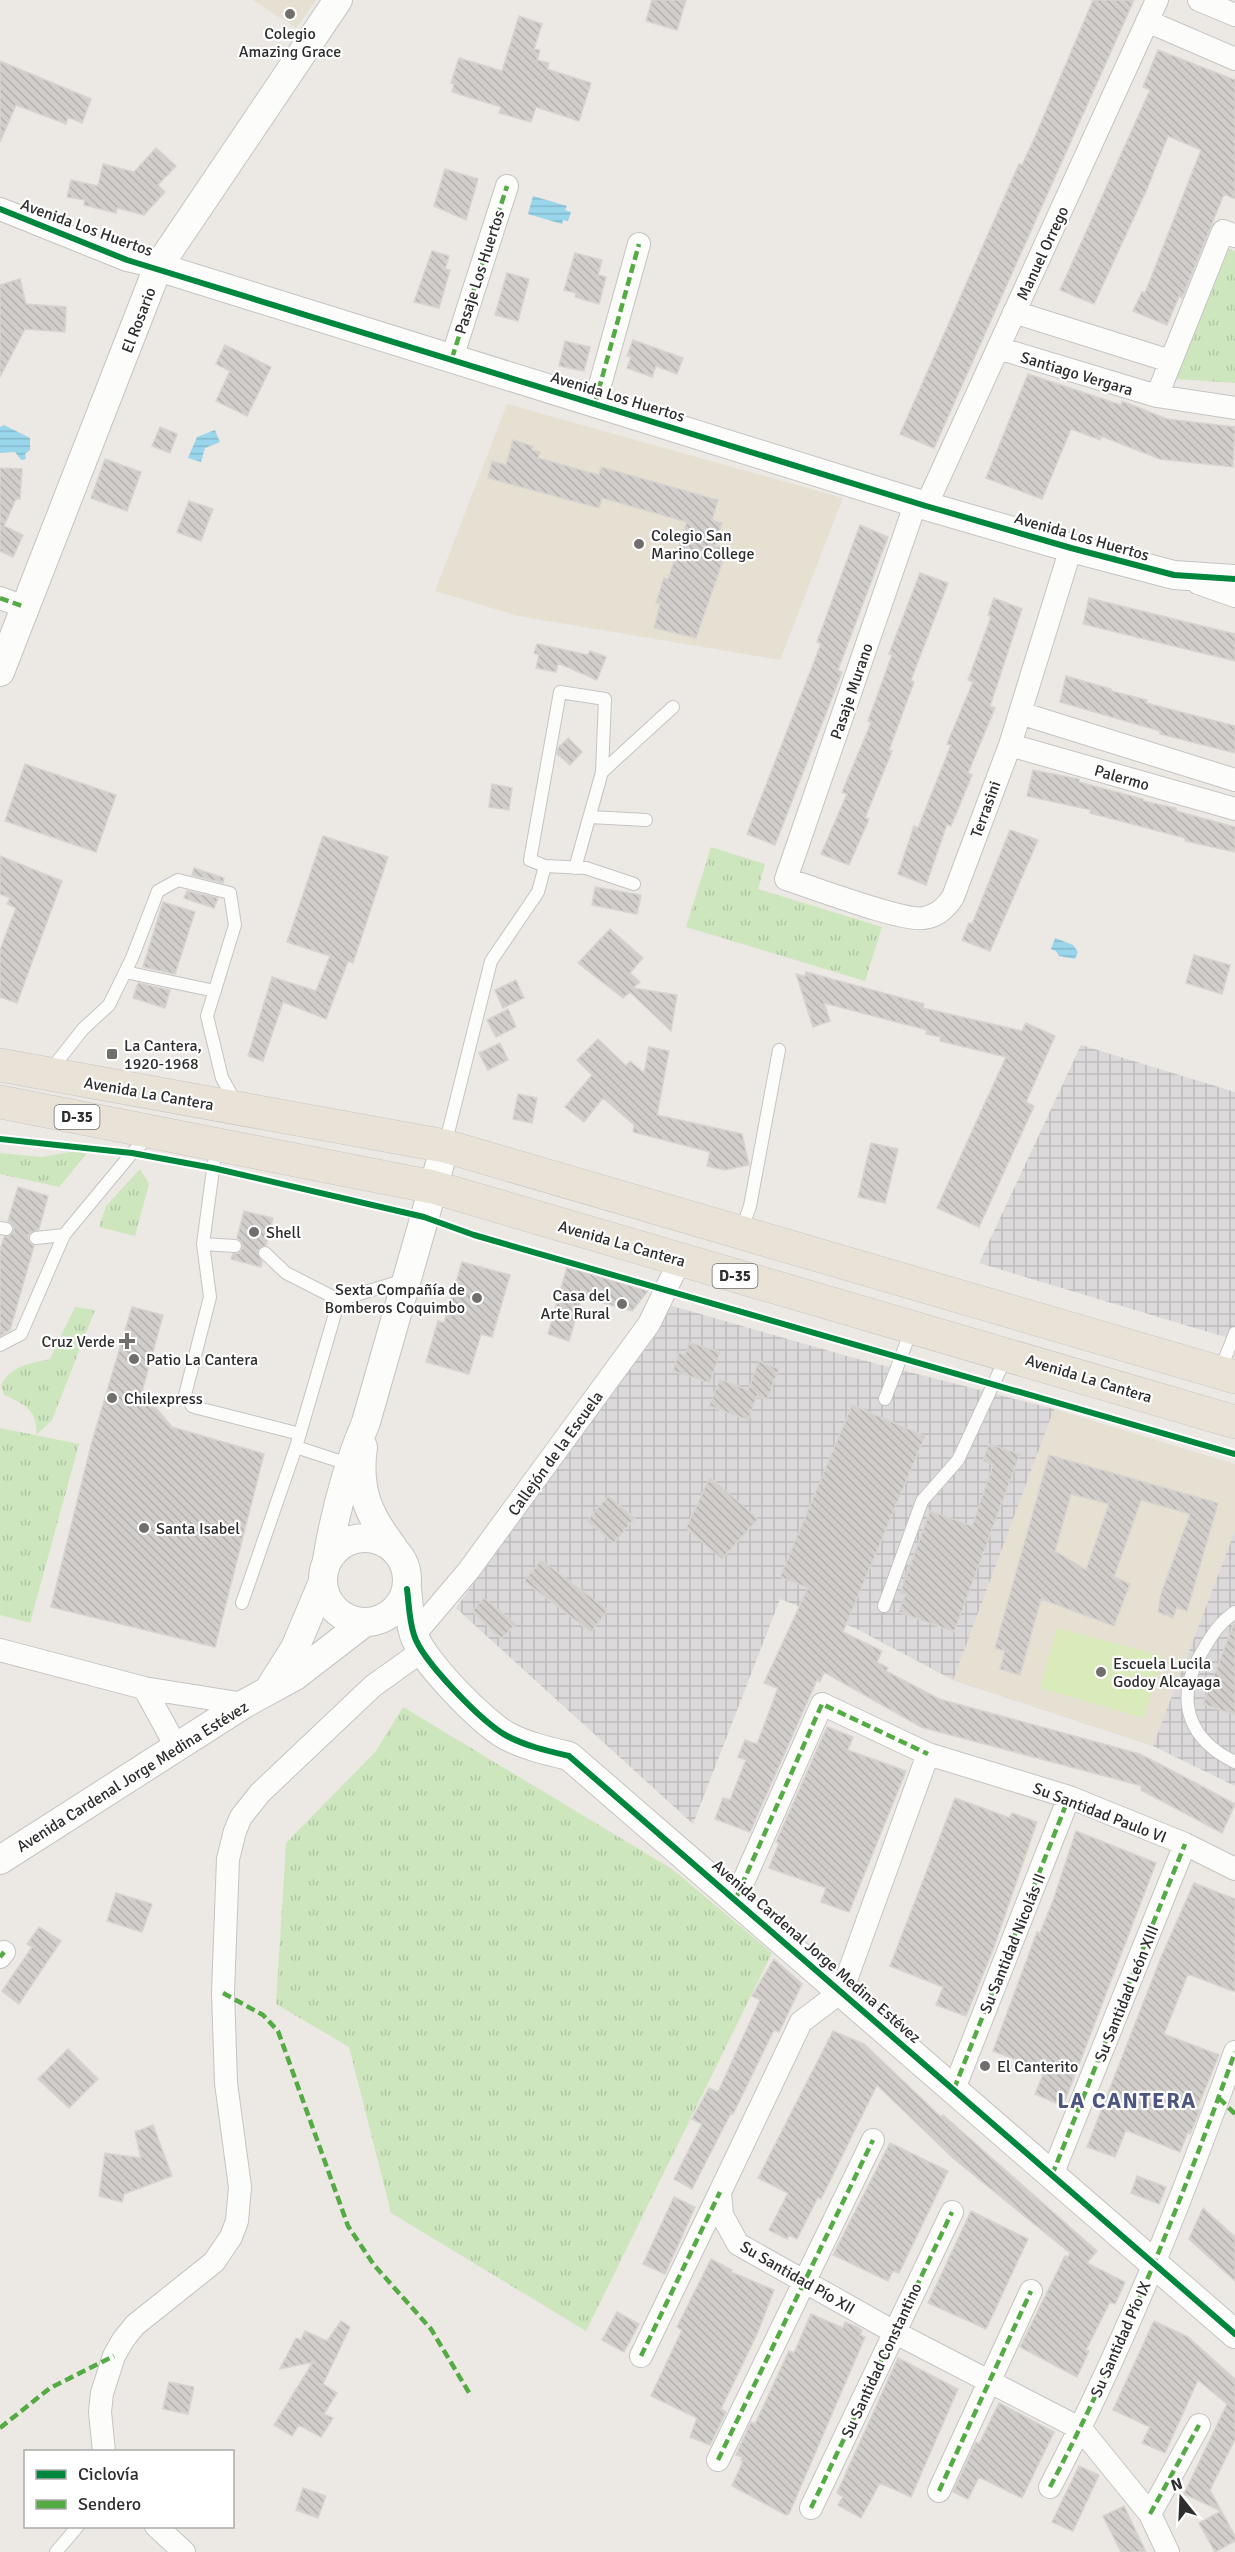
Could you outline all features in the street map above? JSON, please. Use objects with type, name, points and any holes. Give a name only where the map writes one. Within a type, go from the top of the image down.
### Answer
[{"type":"highway","name":"Avenida La Cantera","points":[[0,1065],[445,1146],[1227,1375]]},
{"type":"highway","name":"Avenida La Cantera","points":[[0,1102],[216,1142],[433,1187],[1235,1422]]},
{"type":"street","name":"El Rosario","points":[[0,672],[13,603],[158,267],[338,0]]},
{"type":"street","name":"Manuel Orrego","points":[[921,504],[998,348],[1157,0]]},
{"type":"street","points":[[1199,0],[1235,15]]},
{"type":"street","points":[[1147,21],[1235,59]]},
{"type":"street","name":"Pasaje Los Huertos","points":[[452,358],[507,186]]},
{"type":"street","name":"Avenida Los Huertos","points":[[0,209],[127,260],[158,267],[921,504],[1071,548],[1174,575],[1235,579]]},
{"type":"street","points":[[1157,396],[1223,231],[1235,236]]},
{"type":"street","points":[[595,403],[639,244]]},
{"type":"street","points":[[1014,312],[1170,361]]},
{"type":"street","name":"Santiago Vergara","points":[[998,348],[1157,396],[1235,408]]},
{"type":"street","name":"Pasaje Murano","points":[[786,879],[921,504]]},
{"type":"street","name":"Terrasini","points":[[786,879],[910,918],[922,919],[941,911],[953,897],[1010,745],[1071,548]]},
{"type":"street","points":[[1174,575],[1235,596]]},
{"type":"street","name":"Palermo","points":[[1020,713],[1235,780]]},
{"type":"street","name":"Palermo","points":[[1010,745],[1235,809]]},
{"type":"street","name":"Avenida Cardenal Jorge Medina Estévez","points":[[418,1643],[372,1621],[352,1621],[331,1606],[325,1572],[335,1514],[348,1464],[366,1422],[445,1146]]},
{"type":"street","name":"Callejón de la Escuela","points":[[104,2450],[100,2412],[102,2393],[107,2374],[123,2340],[135,2325],[214,2262],[231,2237],[237,2221],[240,2187],[226,2083],[223,1993],[228,1858],[241,1817],[260,1793],[418,1643],[650,1324],[680,1260]]},
{"type":"street","name":"Avenida Cardenal Jorge Medina Estévez","points":[[366,1422],[361,1462],[363,1493],[374,1522],[405,1566],[407,1589],[418,1643],[434,1669],[506,1735],[537,1748],[569,1756],[736,1898],[1235,2334]]},
{"type":"street","name":"Avenida Cardenal Jorge Medina Estévez","points":[[255,1699],[295,1648],[336,1548],[349,1540],[364,1537],[379,1540],[393,1547]]},
{"type":"street","name":"Avenida Cardenal Jorge Medina Estévez","points":[[0,1860],[295,1676],[372,1621],[392,1612],[402,1602],[407,1589]]},
{"type":"street","points":[[0,1650],[144,1688],[255,1699]]},
{"type":"street","points":[[144,1688],[177,1748]]},
{"type":"street","name":"Su Santidad Paulo VI","points":[[736,1898],[822,1704],[928,1754],[1070,1797],[1185,1845],[1235,1869]]},
{"type":"street","points":[[641,2356],[801,2022],[842,1991],[928,1754]]},
{"type":"street","name":"Su Santidad Nicolás II","points":[[954,2089],[1070,1797]]},
{"type":"street","name":"Su Santidad León XIII","points":[[1052,2175],[1185,1845]]},
{"type":"street","name":"Su Santidad Pío IX","points":[[1050,2487],[1081,2429],[1154,2263],[1227,2106],[1235,2052]]},
{"type":"street","points":[[718,2460],[873,2140]]},
{"type":"street","name":"Su Santidad Pío XII","points":[[720,2192],[722,2215],[738,2244],[894,2332],[1081,2429],[1149,2514],[1168,2552]]},
{"type":"street","name":"Su Santidad Constantino","points":[[811,2508],[952,2212]]},
{"type":"street","points":[[939,2491],[1031,2291]]},
{"type":"street","points":[[1149,2514],[1199,2425]]},
{"type":"street","points":[[158,2528],[184,2552]]},
{"type":"lane","points":[[575,868],[602,772],[605,699],[560,692],[530,860],[545,866],[575,868],[586,868],[634,884]]},
{"type":"lane","points":[[602,772],[673,707]]},
{"type":"lane","points":[[590,817],[646,820]]},
{"type":"lane","points":[[445,1146],[491,961],[538,892],[545,866]]},
{"type":"lane","points":[[48,1074],[83,1029],[108,1005],[125,972],[158,891],[178,880],[230,893],[235,925],[207,1016],[222,1078],[239,1109]]},
{"type":"lane","points":[[125,972],[215,991]]},
{"type":"lane","points":[[740,1233],[750,1206],[779,1050]]},
{"type":"lane","points":[[0,1345],[21,1334],[64,1234],[132,1153],[155,1131]]},
{"type":"lane","points":[[216,1142],[203,1244],[210,1297],[185,1388],[187,1401],[198,1408],[298,1441],[348,1464]]},
{"type":"lane","points":[[36,1238],[64,1234]]},
{"type":"lane","points":[[203,1244],[235,1246]]},
{"type":"lane","points":[[265,1252],[286,1273],[339,1300],[407,1279]]},
{"type":"lane","points":[[242,1603],[298,1441],[339,1300]]},
{"type":"lane","points":[[885,1399],[913,1327]]},
{"type":"lane","points":[[1227,1375],[1235,1333]]},
{"type":"lane","points":[[884,1606],[922,1501],[958,1460],[1007,1354]]},
{"type":"lane","points":[[1235,1612],[1221,1622],[1205,1645],[1193,1669],[1187,1694],[1188,1709],[1200,1736],[1209,1747],[1235,1762]]},
{"type":"lane","points":[[56,2552],[76,2528]]},
{"type":"shaded area","name":"Colegio Amazing Grace","points":[[253,0],[316,0],[296,28]]},
{"type":"shaded area","name":"Colegio San Marino College","points":[[507,404],[843,498],[780,660],[518,616],[435,591]]},
{"type":"shaded area","points":[[1081,1045],[1235,1092],[1235,1340],[979,1263]]},
{"type":"shaded area","points":[[672,1306],[854,1358],[1054,1409],[1109,1430],[1235,1465],[1235,1786],[1153,1746],[953,1680],[855,1628],[780,1599],[693,1824],[456,1608]]},
{"type":"shaded area","name":"Escuela Lucila Godoy Alcayaga","points":[[1054,1409],[1235,1464],[1235,1531],[1153,1746],[953,1680]]},
{"type":"green space","points":[[1229,249],[1235,251],[1235,383],[1176,379]]},
{"type":"green space","points":[[711,847],[765,864],[758,889],[882,927],[865,981],[686,927]]},
{"type":"green space","points":[[89,1151],[59,1187],[0,1174],[0,1153],[42,1157]]},
{"type":"green space","points":[[140,1169],[149,1184],[135,1236],[99,1227],[106,1206]]},
{"type":"green space","points":[[75,1307],[95,1310],[52,1420],[36,1435],[35,1420],[29,1409],[4,1395],[1,1385],[5,1378],[16,1369],[50,1359]]},
{"type":"green space","points":[[0,1428],[79,1444],[30,1623],[0,1615]]},
{"type":"green space","name":"Escuela Lucila Godoy Alcayaga","points":[[1057,1628],[1162,1656],[1144,1718],[1040,1688]]},
{"type":"green space","points":[[403,1707],[672,1869],[772,1953],[586,2331],[391,2213],[349,2047],[276,2004],[286,1843],[376,1751]]},
{"type":"water","points":[[533,196],[567,206],[565,210],[571,212],[568,221],[563,220],[562,224],[528,214]]},
{"type":"water","points":[[4,425],[30,438],[30,450],[25,454],[26,459],[21,460],[15,452],[0,453],[0,427]]},
{"type":"water","points":[[215,430],[220,442],[205,448],[201,462],[188,458],[197,437]]},
{"type":"water","points":[[1055,938],[1073,945],[1078,952],[1075,959],[1059,956],[1051,949]]},
{"type":"building","points":[[652,0],[686,0],[677,30],[646,21]]},
{"type":"building","points":[[1093,0],[1134,0],[934,448],[900,434],[1019,164],[1022,165],[1035,137]]},
{"type":"building","points":[[519,16],[542,24],[534,49],[540,50],[537,60],[549,63],[547,69],[591,83],[579,121],[536,107],[531,122],[499,113],[501,107],[452,92],[454,84],[451,83],[459,58],[502,71]]},
{"type":"building","points":[[1158,50],[1235,80],[1235,199],[1224,194],[1182,298],[1179,296],[1167,325],[1133,311],[1142,292],[1145,293],[1201,150],[1168,136],[1147,189],[1094,304],[1060,290],[1150,90],[1143,87]]},
{"type":"building","points":[[0,61],[91,99],[82,123],[68,117],[66,124],[16,105],[0,142]]},
{"type":"building","points":[[156,148],[176,166],[158,185],[165,192],[144,215],[117,208],[116,213],[84,205],[85,200],[67,197],[71,180],[98,186],[103,164],[134,172]]},
{"type":"building","points":[[445,169],[478,179],[466,220],[434,206]]},
{"type":"building","points":[[432,251],[449,256],[445,269],[450,270],[439,308],[414,302]]},
{"type":"building","points":[[575,253],[602,260],[598,275],[606,277],[599,304],[575,297],[576,293],[564,290]]},
{"type":"building","points":[[507,273],[529,279],[518,321],[495,315]]},
{"type":"building","points":[[20,279],[26,304],[66,307],[65,332],[25,329],[0,377],[0,285]]},
{"type":"building","points":[[633,340],[683,358],[677,374],[656,366],[652,377],[627,368],[631,357],[627,356]]},
{"type":"building","points":[[565,341],[590,347],[584,371],[559,366]]},
{"type":"building","points":[[225,345],[271,367],[247,416],[216,401],[230,371],[216,364]]},
{"type":"building","points":[[1028,374],[1121,405],[1122,401],[1167,419],[1235,427],[1233,467],[1160,459],[1101,436],[1100,440],[1071,429],[1042,499],[986,478]]},
{"type":"building","points":[[160,427],[177,434],[170,453],[152,446]]},
{"type":"building","points":[[513,440],[533,446],[532,450],[540,452],[538,458],[599,475],[601,467],[718,500],[712,520],[722,523],[715,546],[727,549],[696,638],[654,628],[660,604],[656,603],[664,578],[668,579],[687,522],[602,498],[599,508],[488,478],[492,461],[506,465]]},
{"type":"building","points":[[105,459],[141,472],[127,511],[91,498]]},
{"type":"building","points":[[0,468],[22,469],[20,499],[16,499],[4,526],[23,535],[13,557],[0,551]]},
{"type":"building","points":[[189,501],[213,509],[201,541],[177,532]]},
{"type":"building","points":[[860,525],[888,537],[838,670],[842,672],[775,845],[747,834],[821,644],[817,642]]},
{"type":"building","points":[[920,573],[948,583],[911,680],[914,682],[889,750],[892,751],[865,818],[869,819],[849,865],[821,854],[847,794],[842,792],[871,723],[868,721],[892,655],[889,654]]},
{"type":"building","points":[[994,598],[1022,609],[990,706],[995,708],[968,773],[972,775],[951,826],[947,824],[926,885],[898,874],[914,826],[918,828],[951,745],[947,744],[973,682],[968,680],[991,617],[988,615]]},
{"type":"building","points":[[1089,598],[1235,634],[1235,661],[1083,624]]},
{"type":"building","points":[[537,644],[588,655],[590,651],[606,657],[597,680],[558,663],[556,672],[536,668],[539,655],[534,653]]},
{"type":"building","points":[[1066,676],[1147,700],[1146,703],[1235,726],[1235,753],[1160,734],[1160,731],[1060,702]]},
{"type":"building","points":[[568,738],[582,752],[570,765],[557,754],[558,748]]},
{"type":"building","points":[[25,764],[116,795],[96,852],[5,821]]},
{"type":"building","points":[[1033,770],[1079,779],[1079,782],[1176,808],[1176,811],[1235,827],[1235,852],[1185,841],[1185,838],[1090,813],[1091,810],[1027,796]]},
{"type":"building","points":[[492,784],[512,788],[509,810],[489,807]]},
{"type":"building","points":[[1010,830],[1038,840],[990,951],[962,940],[969,923],[972,924]]},
{"type":"building","points":[[323,836],[388,857],[353,963],[348,961],[326,1019],[283,1002],[263,1061],[248,1056],[272,977],[316,991],[330,956],[287,942]]},
{"type":"building","points":[[0,856],[62,881],[17,1003],[0,997],[0,950],[16,908],[7,904],[10,898],[0,894]]},
{"type":"building","points":[[194,868],[224,878],[223,883],[192,875]]},
{"type":"building","points":[[595,887],[641,895],[637,914],[592,905]]},
{"type":"building","points":[[187,891],[218,898],[214,908],[184,898]]},
{"type":"building","points":[[163,902],[195,912],[175,974],[143,967]]},
{"type":"building","points":[[610,929],[643,958],[630,973],[640,982],[633,988],[677,995],[671,1031],[630,992],[623,998],[578,963]]},
{"type":"building","points":[[1194,955],[1230,965],[1222,994],[1186,983]]},
{"type":"building","points":[[806,972],[924,1004],[923,1008],[1022,1031],[1026,1023],[1055,1036],[1026,1102],[1034,1106],[979,1227],[937,1208],[1006,1057],[940,1041],[941,1037],[926,1034],[927,1030],[824,1003],[830,1021],[813,1027],[796,974],[805,976]]},
{"type":"building","points":[[516,980],[524,998],[503,1008],[495,990]]},
{"type":"building","points":[[138,983],[170,990],[165,1008],[133,998]]},
{"type":"building","points":[[508,1009],[516,1027],[496,1037],[487,1020]]},
{"type":"building","points":[[598,1039],[626,1066],[630,1061],[644,1073],[649,1047],[669,1051],[657,1115],[742,1134],[749,1165],[725,1170],[707,1166],[710,1152],[633,1132],[634,1125],[603,1098],[584,1122],[565,1107],[592,1075],[577,1060]]},
{"type":"building","points":[[500,1043],[508,1060],[488,1070],[479,1053]]},
{"type":"building","points":[[518,1094],[537,1098],[532,1123],[513,1119]]},
{"type":"building","points":[[871,1143],[898,1149],[885,1203],[858,1197]]},
{"type":"building","points":[[18,1187],[48,1196],[39,1229],[28,1235],[29,1242],[34,1246],[10,1330],[0,1336],[0,1250],[4,1237],[14,1231],[8,1221]]},
{"type":"building","name":"Shell","points":[[244,1211],[273,1218],[266,1245],[257,1251],[262,1262],[261,1267],[231,1259],[233,1254],[239,1253],[243,1247],[242,1242],[237,1238]]},
{"type":"building","name":"Sexta Compañía de Bomberos Coquimbo","points":[[462,1262],[510,1275],[492,1337],[481,1334],[469,1374],[426,1362],[438,1321],[444,1323]]},
{"type":"building","name":"Casa del Arte Rural","points":[[567,1267],[648,1291],[632,1311],[582,1297],[569,1341],[548,1334]]},
{"type":"building","points":[[132,1307],[163,1315],[139,1403],[156,1408],[172,1427],[264,1454],[215,1647],[51,1607],[91,1445]]},
{"type":"building","points":[[689,1342],[720,1352],[710,1383],[673,1371],[679,1352],[685,1355]]},
{"type":"building","points":[[759,1361],[779,1369],[767,1400],[757,1396],[748,1420],[709,1406],[720,1379],[748,1390]]},
{"type":"building","points":[[852,1405],[925,1436],[843,1632],[882,1651],[877,1662],[888,1668],[886,1671],[939,1699],[1140,1754],[1190,1780],[1235,1804],[1222,1833],[1141,1790],[1142,1786],[921,1727],[824,1672],[820,1682],[817,1680],[750,1832],[715,1819],[723,1798],[730,1800],[746,1760],[738,1757],[745,1740],[757,1744],[778,1688],[764,1683],[808,1588],[780,1577]]},
{"type":"building","points":[[989,1444],[1020,1454],[954,1632],[899,1612],[905,1595],[900,1593],[930,1511],[972,1526],[993,1465],[983,1461]]},
{"type":"building","points":[[1049,1455],[1218,1503],[1187,1611],[1177,1607],[1173,1618],[1158,1612],[1161,1594],[1190,1514],[1141,1500],[1114,1577],[1130,1584],[1114,1626],[1041,1599],[1020,1675],[1000,1669],[1005,1651],[995,1648]],"holes":[[[1071,1494],[1109,1504],[1086,1570],[1055,1551]]]},
{"type":"building","points":[[710,1477],[758,1519],[722,1559],[686,1528]]},
{"type":"building","points":[[608,1496],[635,1518],[614,1543],[587,1521]]},
{"type":"building","points":[[541,1560],[608,1610],[591,1632],[524,1581]]},
{"type":"building","points":[[484,1598],[516,1624],[501,1639],[472,1611]]},
{"type":"building","points":[[1235,1624],[1235,1715],[1203,1704]]},
{"type":"building","points":[[827,1727],[853,1737],[848,1750],[906,1771],[849,1912],[821,1902],[826,1888],[769,1868],[779,1843],[776,1842]]},
{"type":"building","points":[[955,1798],[1010,1818],[1012,1813],[1037,1822],[994,1947],[966,2016],[936,2005],[943,1987],[890,1966]]},
{"type":"building","points":[[1076,1831],[1156,1863],[1063,2106],[1035,2094],[1045,2070],[993,2051],[1037,1932],[1040,1933],[1054,1898]]},
{"type":"building","points":[[1194,1883],[1235,1899],[1235,1992],[1188,1974],[1164,2034],[1219,2055],[1197,2109],[1200,2110],[1180,2152],[1126,2130],[1115,2157],[1087,2147],[1162,1955]]},
{"type":"building","points":[[116,1893],[152,1904],[142,1932],[107,1921]]},
{"type":"building","points":[[39,1927],[61,1941],[19,2004],[2,1991],[32,1947],[27,1944]]},
{"type":"building","points":[[774,1959],[802,1984],[779,2032],[774,2030],[733,2114],[731,2113],[692,2189],[674,2179],[702,2124],[692,2119],[709,2088],[718,2092],[760,2000],[752,1996]]},
{"type":"building","points":[[833,2031],[864,2044],[941,2117],[943,2115],[1097,2251],[1087,2263],[1125,2282],[1115,2304],[1110,2302],[1086,2350],[1089,2351],[1077,2377],[1020,2347],[1065,2256],[1068,2257],[1070,2253],[954,2159],[877,2085],[821,2199],[818,2197],[797,2239],[789,2235],[787,2239],[769,2230],[788,2193],[758,2178]]},
{"type":"building","points":[[68,2049],[98,2079],[69,2108],[38,2079]]},
{"type":"building","points":[[153,2125],[172,2176],[124,2194],[122,2202],[99,2196],[105,2153],[141,2158],[135,2132]]},
{"type":"building","points":[[890,2143],[948,2171],[899,2273],[893,2271],[888,2281],[833,2255]]},
{"type":"building","points":[[1137,2176],[1166,2187],[1159,2204],[1131,2193]]},
{"type":"building","points":[[674,2197],[695,2207],[665,2274],[643,2264]]},
{"type":"building","points":[[1203,2208],[1235,2237],[1235,2281],[1189,2239]]},
{"type":"building","points":[[971,2211],[1028,2239],[986,2329],[928,2303]]},
{"type":"building","points":[[711,2259],[732,2270],[731,2272],[774,2290],[757,2334],[721,2409],[726,2412],[710,2445],[690,2437],[697,2418],[651,2396],[682,2330],[677,2327]]},
{"type":"building","points":[[617,2312],[639,2324],[624,2352],[602,2340]]},
{"type":"building","points":[[811,2314],[843,2328],[845,2322],[857,2327],[862,2330],[860,2335],[865,2337],[789,2514],[786,2515],[732,2486],[743,2461],[742,2457],[736,2455],[751,2422],[755,2424],[789,2351],[794,2353]]},
{"type":"building","points":[[341,2321],[350,2327],[323,2384],[337,2393],[324,2414],[333,2418],[321,2437],[299,2425],[292,2436],[274,2425],[313,2362],[280,2369],[296,2338],[301,2340],[305,2331],[327,2341]]},
{"type":"building","points":[[1154,2321],[1188,2337],[1235,2379],[1235,2439],[1210,2490],[1235,2536],[1235,2541],[1215,2552],[1199,2523],[1221,2511],[1184,2494],[1227,2404],[1198,2380],[1165,2453],[1142,2443],[1150,2427],[1113,2410]]},
{"type":"building","points":[[898,2358],[958,2389],[911,2497],[880,2483],[861,2518],[838,2505],[843,2497],[837,2493]]},
{"type":"building","points":[[169,2382],[194,2387],[188,2414],[163,2409]]},
{"type":"building","points":[[999,2403],[1054,2432],[1022,2498],[979,2477],[968,2499],[953,2492],[976,2442],[979,2444]]},
{"type":"building","points":[[1079,2466],[1099,2475],[1073,2531],[1052,2522]]},
{"type":"building","points":[[303,2488],[326,2496],[318,2518],[296,2510]]},
{"type":"building","points":[[1124,2506],[1146,2552],[1121,2552],[1103,2516]]},
{"type":"marked path","points":[[452,358],[507,186]]},
{"type":"marked path","points":[[595,403],[639,244]]},
{"type":"marked path","points":[[0,598],[25,607]]},
{"type":"marked path","points":[[736,1898],[822,1704],[928,1754]]},
{"type":"marked path","points":[[954,2089],[1069,1797]]},
{"type":"marked path","points":[[1052,2175],[1185,1844]]},
{"type":"marked path","points":[[0,1957],[4,1952]]},
{"type":"marked path","points":[[223,1993],[263,2015],[278,2031],[348,2226],[374,2265],[431,2329],[471,2396]]},
{"type":"marked path","points":[[1050,2487],[1102,2381],[1150,2273],[1235,2052]]},
{"type":"marked path","points":[[1219,2098],[1235,2114]]},
{"type":"marked path","points":[[718,2460],[873,2140]]},
{"type":"marked path","points":[[641,2356],[720,2192]]},
{"type":"marked path","points":[[811,2508],[952,2212]]},
{"type":"marked path","points":[[939,2491],[1031,2291]]},
{"type":"marked path","points":[[0,2428],[50,2388],[114,2356]]},
{"type":"marked path","points":[[1150,2514],[1199,2425]]},
{"type":"cycle path","points":[[0,209],[127,260],[926,506],[1174,575],[1235,579]]},
{"type":"cycle path","points":[[0,1139],[132,1153],[213,1168],[424,1217],[474,1235],[1235,1454]]},
{"type":"cycle path","points":[[407,1589],[411,1624],[419,1646],[454,1690],[483,1718],[514,1740],[569,1756],[1235,2334]]},
{"type":"place","name":"Colegio Amazing Grace","points":[[290,14]]},
{"type":"place","name":"Colegio San Marino College","points":[[639,544]]},
{"type":"place","name":"La Cantera, 1920-1968","points":[[112,1054]]},
{"type":"place","name":"Shell","points":[[254,1232]]},
{"type":"place","name":"Sexta Compañía de Bomberos Coquimbo","points":[[477,1298]]},
{"type":"place","name":"Casa del Arte Rural","points":[[622,1304]]},
{"type":"place","name":"Cruz Verde","points":[[127,1341]]},
{"type":"place","name":"Patio La Cantera","points":[[134,1359]]},
{"type":"place","name":"Chilexpress","points":[[112,1398]]},
{"type":"place","name":"Santa Isabel","points":[[144,1528]]},
{"type":"place","name":"Escuela Lucila Godoy Alcayaga","points":[[1101,1672]]},
{"type":"place","name":"El Canterito","points":[[985,2066]]},
{"type":"district","name":"LA CANTERA","points":[[1127,2100]]}]
